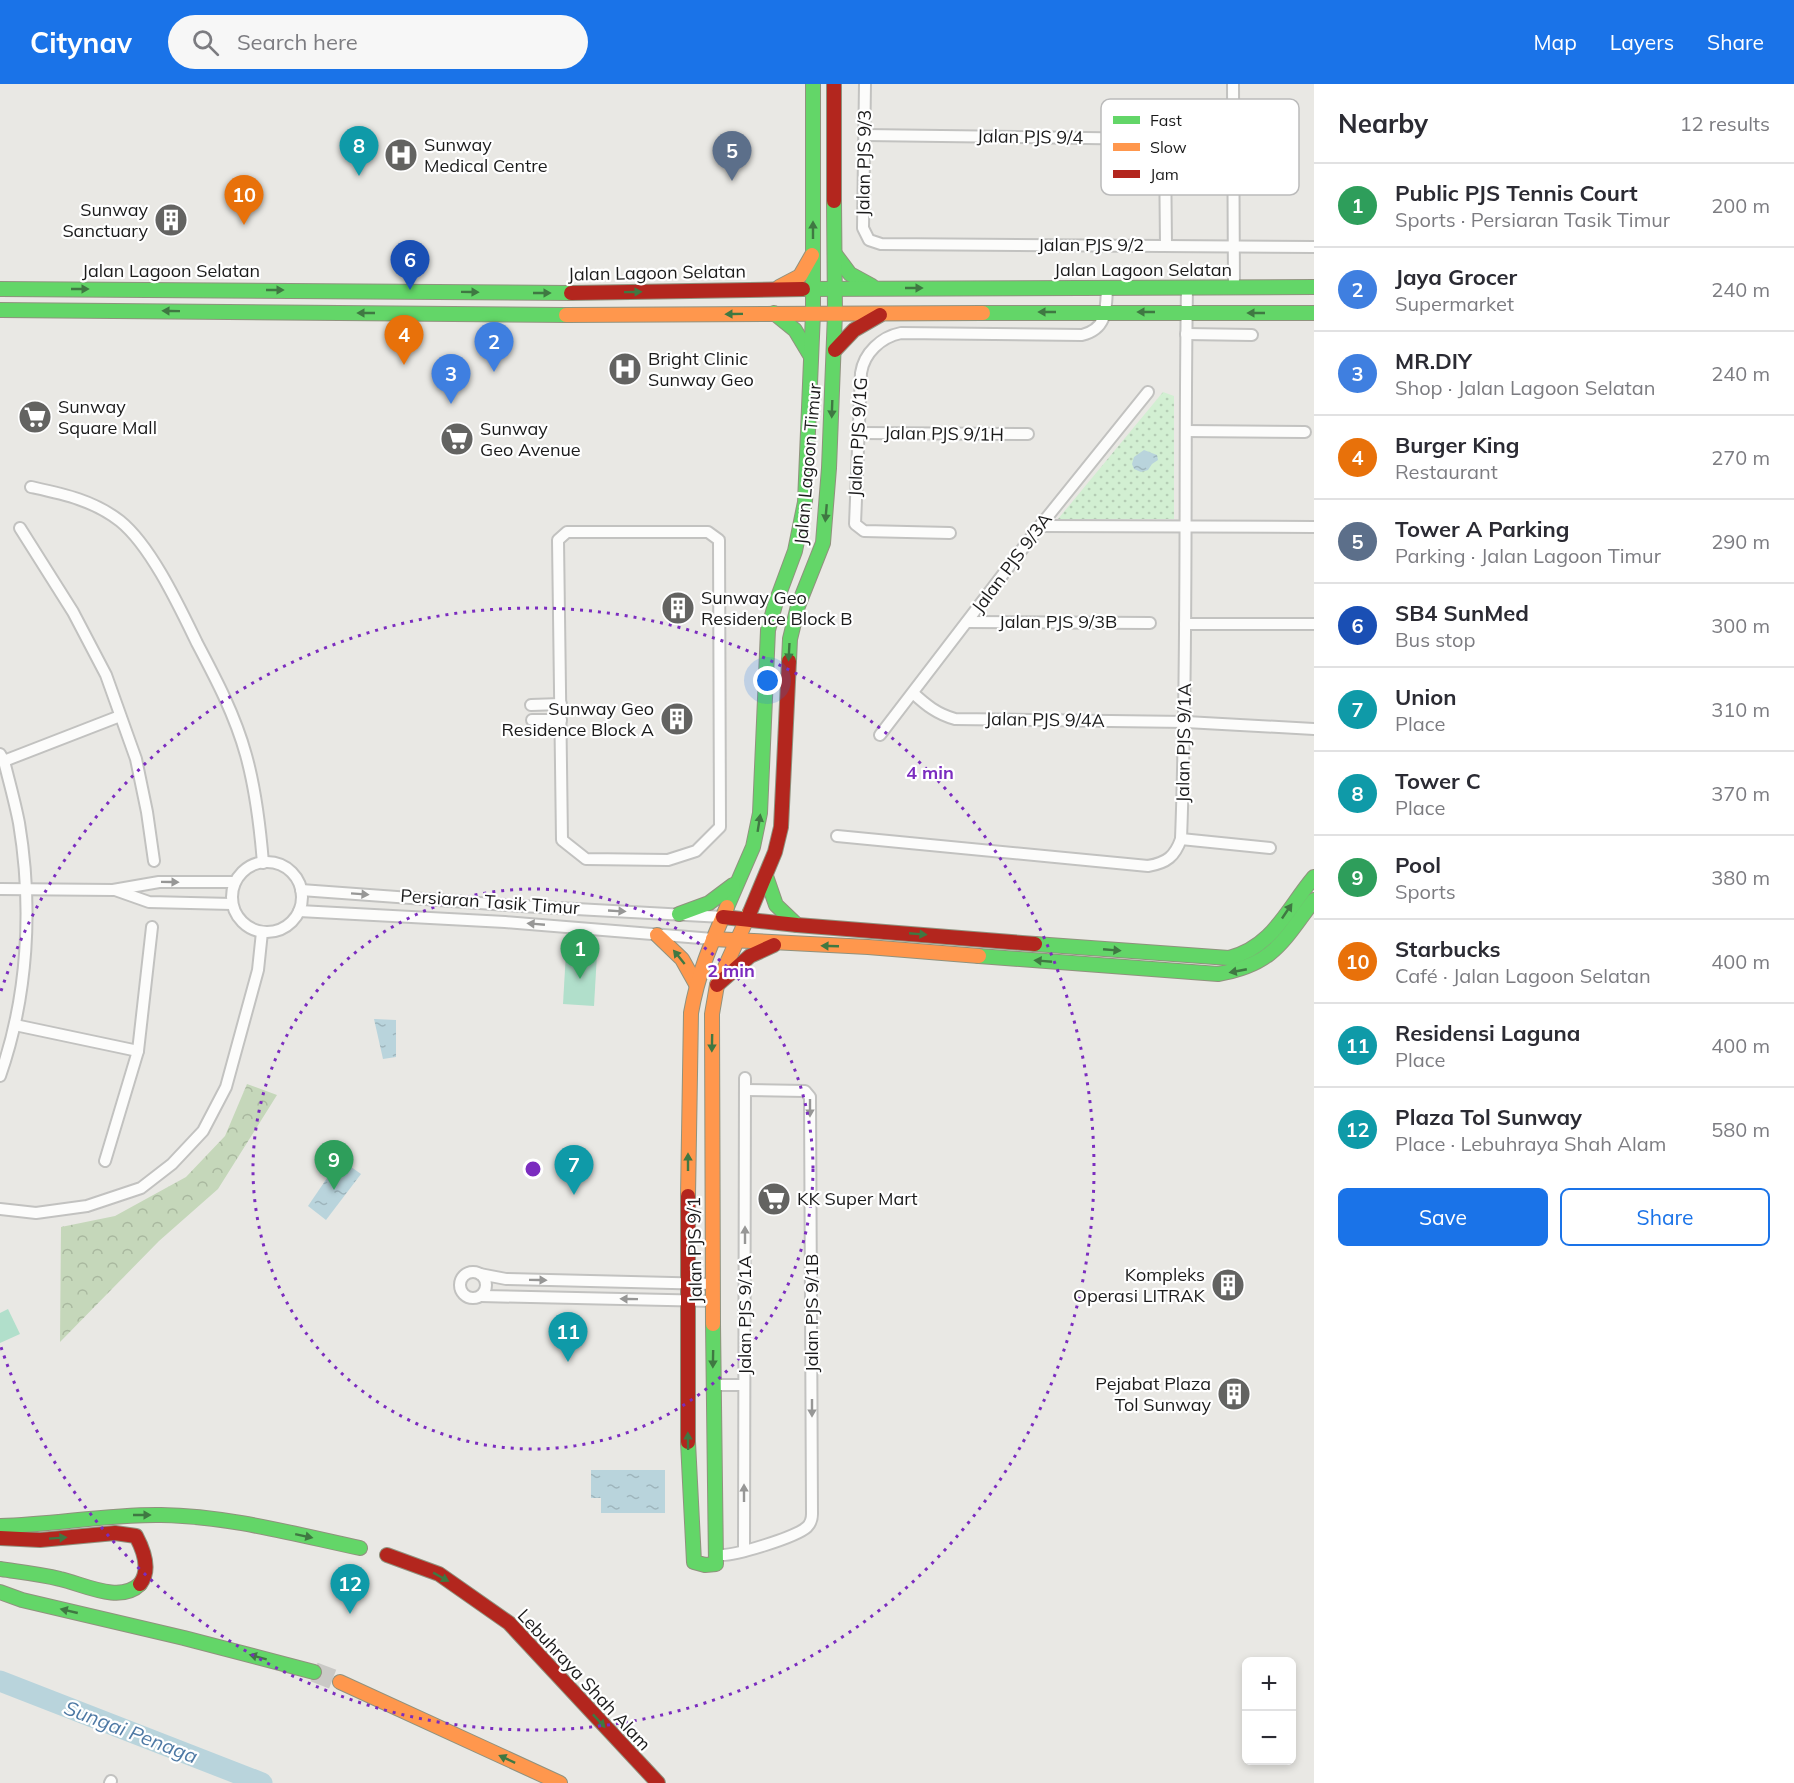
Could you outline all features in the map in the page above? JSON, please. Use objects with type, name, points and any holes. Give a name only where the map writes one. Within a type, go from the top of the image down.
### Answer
[{"type":"main road","name":"Jalan Lagoon Timur","points":[[713,939],[753,847],[760,813],[768,630],[771,615],[789,570],[806,502],[813,313],[813,84]]},
{"type":"main road","name":"Jalan Lagoon Timur","points":[[736,940],[776,852],[781,827],[789,639],[798,606],[823,543],[830,468],[835,313],[834,84]]},
{"type":"main road","points":[[834,251],[841,266],[851,276],[877,288]]},
{"type":"main road","points":[[773,289],[790,283],[800,276],[813,253]]},
{"type":"main road","name":"Jalan Lagoon Selatan","points":[[0,289],[575,293],[877,288],[1314,287]]},
{"type":"main road","points":[[0,310],[567,315],[1314,313]]},
{"type":"main road","points":[[774,313],[795,330],[811,358]]},
{"type":"main road","points":[[834,350],[864,321],[885,313]]},
{"type":"main road","points":[[766,876],[776,905],[798,925]]},
{"type":"main road","points":[[723,917],[798,925],[1230,958],[1242,955],[1263,942],[1314,877]]},
{"type":"main road","points":[[679,914],[713,903],[740,878]]},
{"type":"main road","points":[[713,939],[868,947],[1218,974],[1247,969],[1270,956],[1312,903]]},
{"type":"main road","points":[[657,935],[682,959],[696,984]]},
{"type":"main road","name":"Jalan PJS 9/1","points":[[713,939],[696,984],[692,1012],[689,1088],[688,1441],[694,1562],[705,1565],[716,1557],[712,1386],[712,1025],[717,985],[736,940]]},
{"type":"main road","points":[[717,985],[743,959],[758,950],[780,944]]},
{"type":"main road","points":[[0,1526],[67,1522],[124,1515],[163,1515],[248,1524],[360,1548]]},
{"type":"main road","points":[[0,1538],[55,1539],[124,1532],[136,1536],[143,1545],[146,1573],[140,1583],[130,1591],[110,1592],[58,1579],[0,1569]]},
{"type":"main road","name":"Lebuhraya Shah Alam","points":[[387,1555],[439,1574],[509,1623],[658,1783]]},
{"type":"main road","points":[[0,1594],[314,1672]]},
{"type":"main road","points":[[340,1682],[560,1783]]},
{"type":"street","name":"Jalan PJS 9/3","points":[[865,84],[863,228],[869,240]]},
{"type":"street","points":[[1233,84],[1233,99]]},
{"type":"street","name":"Jalan PJS 9/4","points":[[865,135],[1101,138]]},
{"type":"street","name":"Jalan PJS 9/4","points":[[1165,195],[1166,245]]},
{"type":"street","points":[[1234,195],[1234,288]]},
{"type":"street","name":"Jalan PJS 9/2","points":[[869,240],[881,244],[1314,247]]},
{"type":"street","points":[[1105,312],[1107,288]]},
{"type":"street","name":"Jalan PJS 9/1A","points":[[1181,839],[1186,722],[1184,526],[1187,288]]},
{"type":"street","name":"Jalan PJS 9/1G","points":[[950,533],[864,531],[855,524],[862,363],[883,339],[890,335],[901,333],[1082,335],[1099,327],[1105,312]]},
{"type":"street","points":[[1186,334],[1252,335]]},
{"type":"street","name":"Jalan PJS 9/3A","points":[[879,735],[1040,526],[1148,392]]},
{"type":"street","points":[[1186,431],[1305,432]]},
{"type":"street","name":"Jalan PJS 9/1H","points":[[859,433],[1028,434]]},
{"type":"street","points":[[31,488],[72,495],[117,519],[131,531],[172,592],[231,710],[246,753],[257,800],[263,862]]},
{"type":"street","points":[[1040,526],[1314,527]]},
{"type":"street","points":[[20,528],[73,612],[106,675],[136,759],[154,861]]},
{"type":"street","points":[[567,532],[708,532],[719,540],[720,827],[696,851],[669,860],[586,859],[562,840],[561,704],[558,540],[567,532]]},
{"type":"street","name":"Jalan PJS 9/3B","points":[[967,622],[1150,623]]},
{"type":"street","points":[[1185,624],[1314,624]]},
{"type":"street","name":"Jalan PJS 9/4A","points":[[913,693],[942,715],[955,719],[1186,722],[1314,729]]},
{"type":"street","points":[[531,705],[561,704]]},
{"type":"street","points":[[0,1076],[15,1025],[26,948],[26,889],[18,823],[2,757],[120,716]]},
{"type":"street","points":[[532,720],[561,720]]},
{"type":"street","points":[[837,836],[1148,866],[1169,860],[1177,852],[1181,839],[1270,848]]},
{"type":"street","points":[[263,862],[273,863],[291,872],[301,890],[302,901],[299,911],[288,925],[271,932],[252,929],[243,923],[232,904],[235,882],[246,869],[263,862]]},
{"type":"street","points":[[0,889],[113,890],[159,882],[235,882]]},
{"type":"street","points":[[113,890],[149,902],[232,904]]},
{"type":"street","name":"Persiaran Tasik Timur","points":[[301,890],[521,906],[723,917]]},
{"type":"street","name":"Persiaran Tasik Timur","points":[[299,911],[505,922],[713,939]]},
{"type":"street","points":[[105,1161],[138,1051],[152,927]]},
{"type":"street","points":[[0,1209],[36,1213],[87,1206],[141,1188],[172,1164],[203,1131],[226,1087],[258,970],[262,932]]},
{"type":"street","points":[[15,1025],[138,1051]]},
{"type":"street","name":"Jalan PJS 9/1A","points":[[744,1551],[746,1078]]},
{"type":"street","name":"Jalan PJS 9/1B","points":[[744,1551],[804,1529],[811,1521],[813,1499],[810,1097],[805,1091],[745,1090]]},
{"type":"street","points":[[713,1284],[506,1279],[473,1272],[466,1274],[460,1284],[465,1296],[473,1298],[481,1296],[713,1301]]},
{"type":"street","points":[[480,1274],[486,1285],[481,1296]]},
{"type":"street","points":[[712,1386],[744,1385]]},
{"type":"street","points":[[716,1557],[744,1551]]},
{"type":"green space","points":[[1163,392],[1174,396],[1174,519],[1058,519]]},
{"type":"green space","points":[[566,952],[597,954],[594,1006],[563,1004]]},
{"type":"green space","points":[[247,1084],[277,1095],[218,1189],[159,1241],[60,1342],[61,1227],[115,1216],[186,1177],[225,1136]]},
{"type":"green space","points":[[8,1309],[20,1334],[0,1343],[0,1313]]},
{"type":"water","points":[[1144,450],[1157,455],[1158,460],[1148,470],[1141,472],[1134,469],[1132,464],[1134,457]]},
{"type":"water","points":[[374,1019],[396,1020],[396,1057],[383,1059]]},
{"type":"water","points":[[340,1159],[361,1174],[326,1220],[308,1206]]},
{"type":"water","points":[[591,1470],[665,1470],[665,1513],[601,1513],[601,1498],[591,1498]]},
{"type":"waterway","name":"Sungai Penaga","points":[[0,1681],[262,1783]]},
{"type":"tunnel","points":[[314,1672],[340,1682]]},
{"type":"traffic: fast","points":[[727,907],[753,847],[760,813],[768,630],[795,551],[805,502],[813,313],[813,84]]},
{"type":"traffic: fast","points":[[789,661],[790,639],[798,606],[823,543],[829,468],[835,313],[834,201]]},
{"type":"traffic: fast","points":[[835,254],[850,274],[872,286]]},
{"type":"traffic: fast","points":[[803,289],[1314,287]]},
{"type":"traffic: fast","points":[[0,289],[571,293]]},
{"type":"traffic: fast","points":[[0,310],[566,315]]},
{"type":"traffic: fast","points":[[774,313],[795,330],[810,355]]},
{"type":"traffic: fast","points":[[983,313],[1314,313]]},
{"type":"traffic: fast","points":[[766,876],[776,905],[797,925]]},
{"type":"traffic: fast","points":[[1035,944],[1229,958],[1244,953],[1268,936],[1314,877]]},
{"type":"traffic: fast","points":[[679,914],[709,903],[733,885]]},
{"type":"traffic: fast","points":[[979,956],[1218,974],[1252,964],[1275,949],[1314,900]]},
{"type":"traffic: fast","points":[[688,1442],[694,1562],[705,1565],[716,1564],[713,1324]]},
{"type":"traffic: fast","points":[[0,1526],[121,1516],[186,1516],[261,1527],[360,1548]]},
{"type":"traffic: fast","points":[[0,1569],[38,1574],[112,1593],[132,1590],[140,1584]]},
{"type":"traffic: fast","points":[[0,1592],[22,1600],[184,1638],[314,1672]]},
{"type":"traffic: slow","points":[[779,287],[800,276],[812,255]]},
{"type":"traffic: slow","points":[[566,315],[983,313]]},
{"type":"traffic: slow","points":[[688,1196],[691,1013],[701,972],[727,907]]},
{"type":"traffic: slow","points":[[713,1324],[712,1014],[717,985],[750,912]]},
{"type":"traffic: slow","points":[[657,935],[682,959],[696,984]]},
{"type":"traffic: slow","points":[[713,939],[868,947],[979,956]]},
{"type":"traffic: slow","points":[[340,1682],[560,1783]]},
{"type":"traffic: jam","points":[[834,84],[834,201]]},
{"type":"traffic: jam","points":[[571,293],[803,289]]},
{"type":"traffic: jam","points":[[835,350],[854,330],[880,315]]},
{"type":"traffic: jam","points":[[750,912],[775,852],[781,827],[789,661]]},
{"type":"traffic: jam","points":[[723,917],[1035,944]]},
{"type":"traffic: jam","points":[[717,985],[750,956],[774,945]]},
{"type":"traffic: jam","points":[[688,1196],[688,1442]]},
{"type":"traffic: jam","points":[[0,1538],[40,1540],[115,1533],[136,1536],[144,1554],[146,1567],[140,1584]]},
{"type":"traffic: jam","points":[[387,1555],[439,1574],[509,1623],[658,1783]]},
{"type":"place","name":"Sunway Medical Centre","points":[[401,155]]},
{"type":"place","name":"Tower C","points":[[359,176]]},
{"type":"place","name":"Tower A Parking","points":[[732,181]]},
{"type":"place","name":"Sunway Sanctuary","points":[[171,220]]},
{"type":"place","name":"Starbucks","points":[[244,225]]},
{"type":"place","name":"SB4 SunMed","points":[[410,290]]},
{"type":"place","name":"Burger King","points":[[404,365]]},
{"type":"place","name":"Bright Clinic Sunway Geo","points":[[625,369]]},
{"type":"place","name":"Jaya Grocer","points":[[494,372]]},
{"type":"place","name":"MR.DIY","points":[[451,404]]},
{"type":"place","name":"Sunway Square Mall","points":[[35,417]]},
{"type":"place","name":"Sunway Geo Avenue","points":[[457,439]]},
{"type":"place","name":"Sunway Geo Residence Block B","points":[[678,608]]},
{"type":"place","name":"Sunway Geo Residence Block A","points":[[677,719]]},
{"type":"place","name":"Public PJS Tennis Court","points":[[580,979]]},
{"type":"place","name":"Pool","points":[[334,1190]]},
{"type":"place","name":"Union","points":[[574,1195]]},
{"type":"place","name":"KK Super Mart","points":[[774,1199]]},
{"type":"place","name":"Kompleks Operasi LITRAK","points":[[1228,1285]]},
{"type":"place","name":"Residensi Laguna","points":[[568,1362]]},
{"type":"place","name":"Pejabat Plaza Tol Sunway","points":[[1234,1394]]},
{"type":"place","name":"Plaza Tol Sunway","points":[[350,1614]]}]
